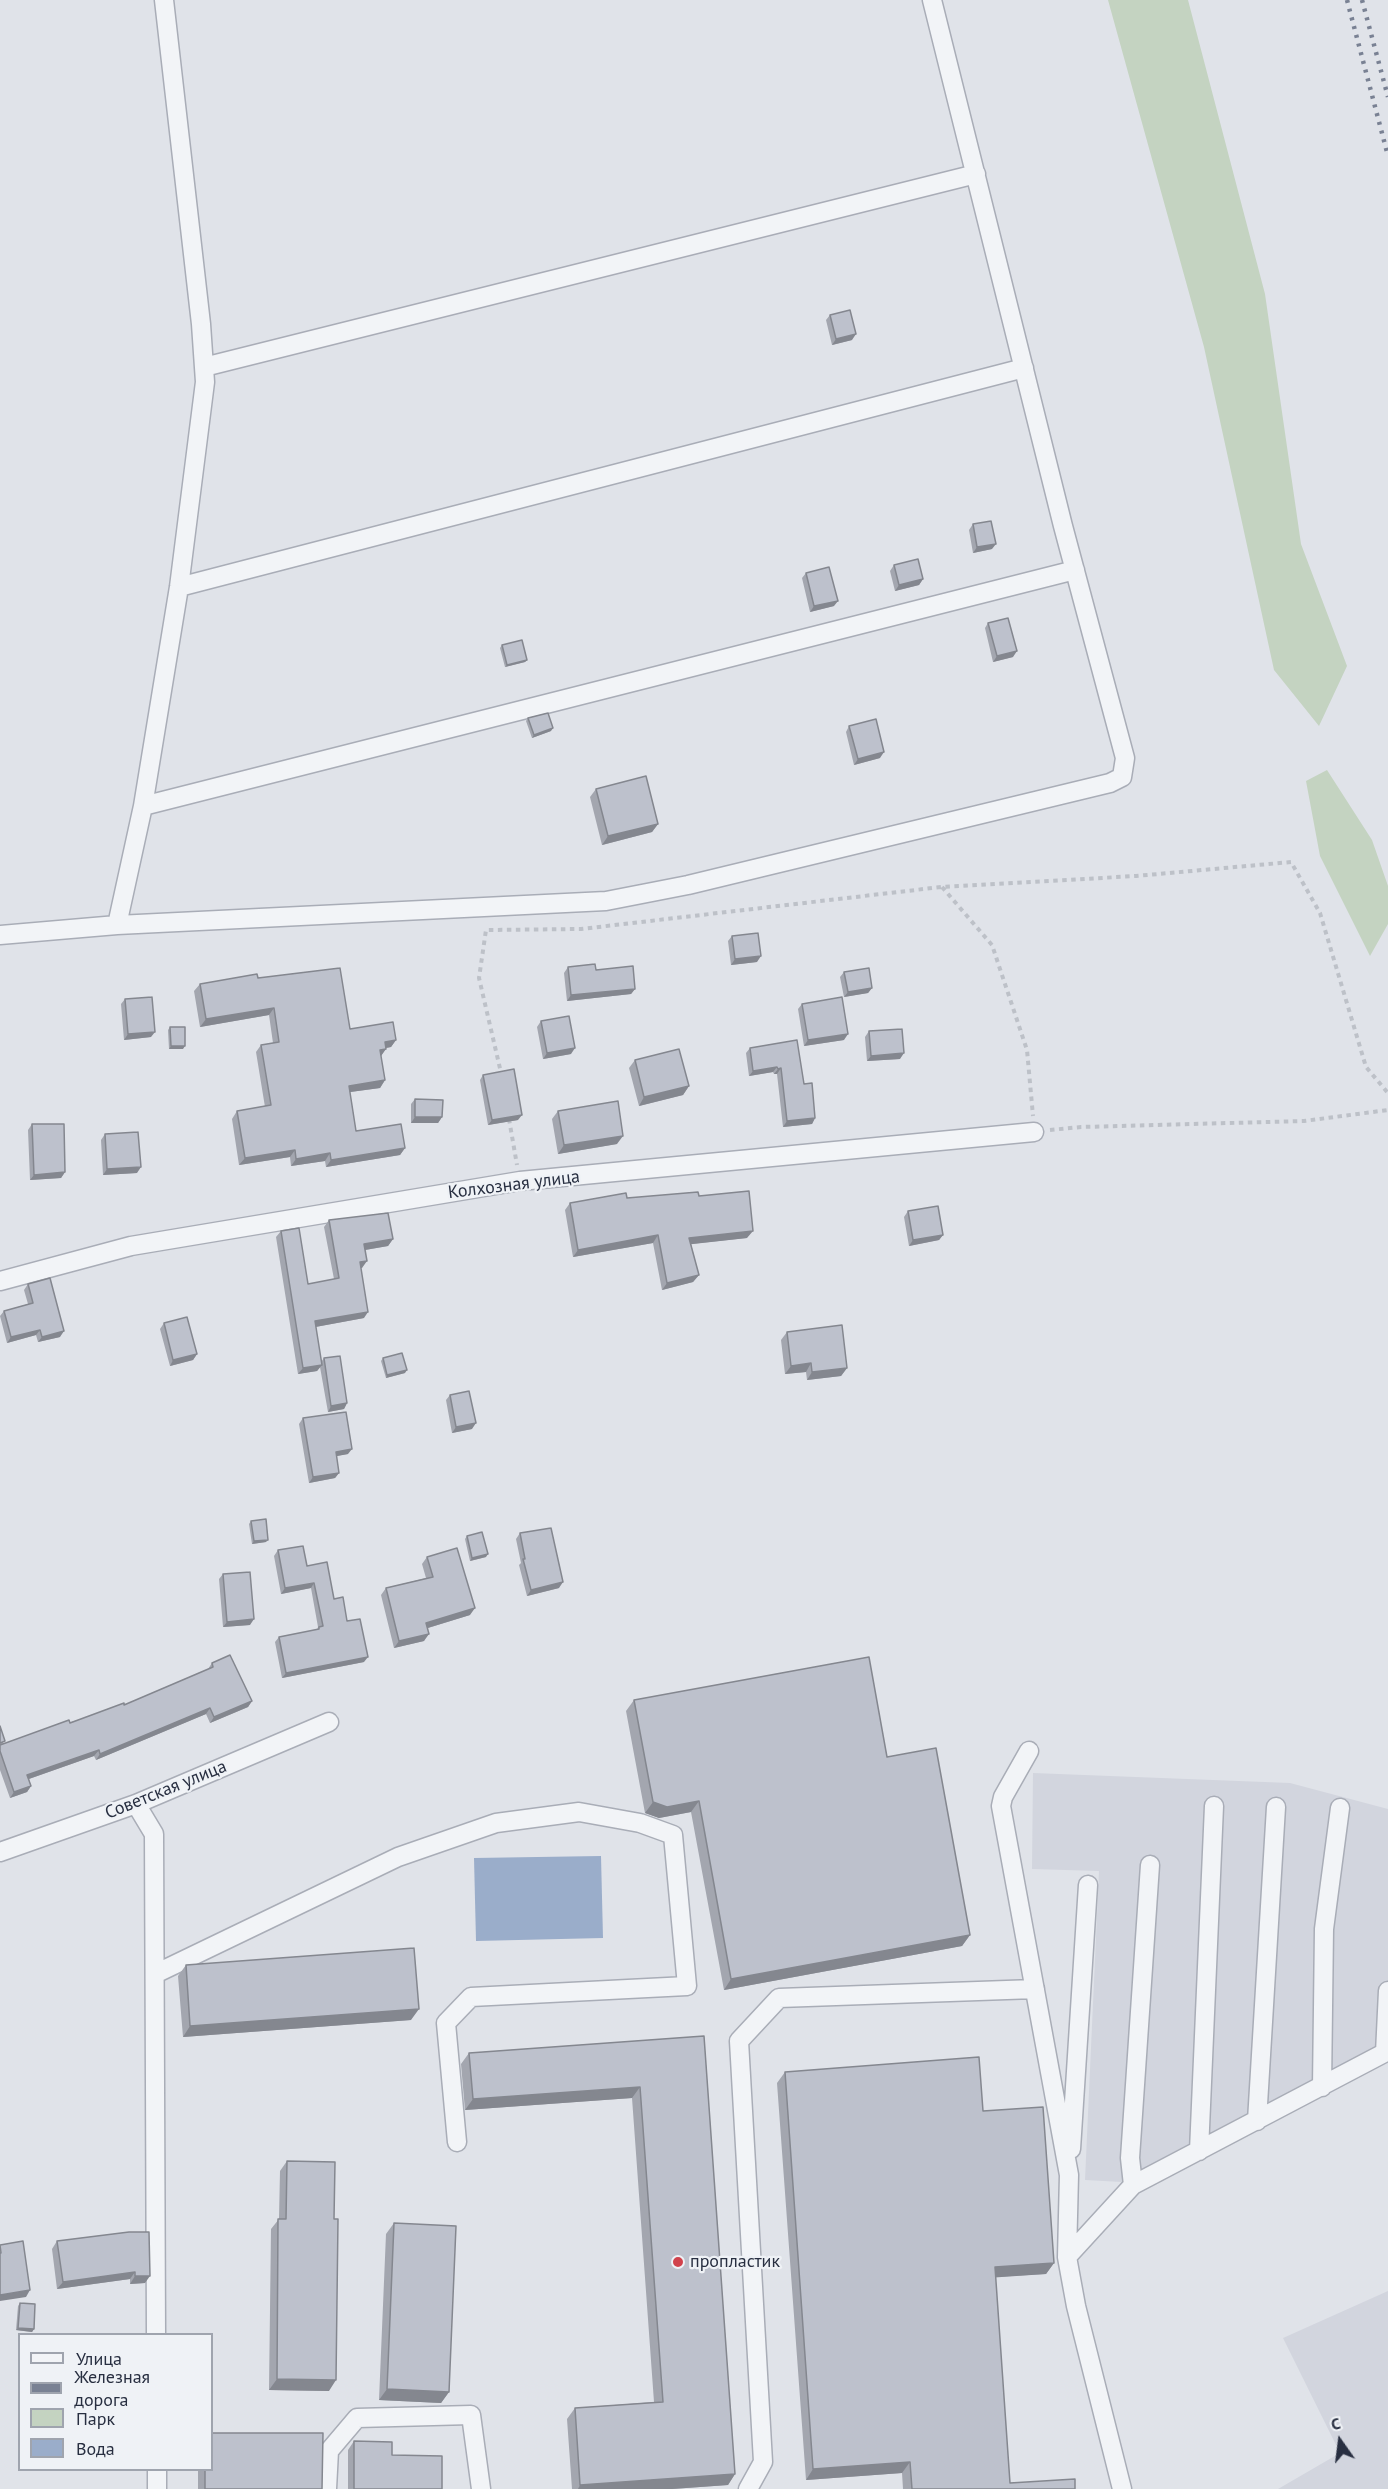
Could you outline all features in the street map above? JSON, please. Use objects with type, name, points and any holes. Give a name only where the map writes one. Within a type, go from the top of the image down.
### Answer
[{"type":"street","points":[[117,925],[143,806],[179,587],[205,382],[201,324],[164,0]]},
{"type":"street","points":[[0,935],[117,925],[606,901],[688,885],[1110,783],[1122,777],[1125,758],[1075,570],[932,0]]},
{"type":"street","points":[[204,367],[976,174]]},
{"type":"street","points":[[179,587],[1024,369]]},
{"type":"street","points":[[143,806],[1075,570]]},
{"type":"street","name":"Колхозная улица","points":[[0,1281],[131,1246],[520,1181],[1034,1132]]},
{"type":"street","name":"Советская улица","points":[[0,1852],[136,1804],[329,1722]]},
{"type":"street","points":[[1029,1751],[1003,1797],[1001,1806],[1069,2175]]},
{"type":"street","points":[[136,1804],[154,1834],[156,2333]]},
{"type":"street","points":[[1199,2151],[1214,1806]]},
{"type":"street","points":[[1257,2121],[1276,1807]]},
{"type":"street","points":[[1322,2086],[1324,1929],[1340,1808]]},
{"type":"street","points":[[154,1974],[398,1857],[496,1823],[579,1812],[640,1823],[673,1835],[687,1986],[471,1997],[446,2023],[457,2142]]},
{"type":"street","points":[[1133,2185],[1130,2158],[1150,1865]]},
{"type":"street","points":[[1088,1886],[1069,2175],[1067,2258],[1076,2306],[1122,2489]]},
{"type":"street","points":[[748,2489],[763,2462],[739,2041],[779,1998],[1035,1989]]},
{"type":"street","points":[[1067,2258],[1133,2185],[1387,2052],[1388,1991]]},
{"type":"street","points":[[327,2489],[329,2451],[357,2418],[471,2415],[480,2489]]},
{"type":"street","points":[[157,2471],[157,2489]]},
{"type":"path","points":[[502,1078],[479,978],[486,930],[581,929],[941,887],[1136,876],[1291,862],[1320,913],[1366,1067],[1388,1093]]},
{"type":"path","points":[[941,887],[992,945],[1027,1050],[1034,1132],[1081,1127],[1304,1121],[1388,1110]]},
{"type":"path","points":[[508,1112],[520,1181]]},
{"type":"shaded area","points":[[1033,1773],[1290,1783],[1388,1809],[1388,2057],[1122,2182],[1085,2180],[1099,1871],[1032,1869]]},
{"type":"shaded area","points":[[1388,2291],[1388,2489],[1278,2489],[1340,2453],[1283,2338]]},
{"type":"green space","points":[[1108,0],[1188,0],[1265,294],[1301,544],[1347,666],[1319,726],[1274,670],[1204,347]]},
{"type":"green space","points":[[1327,770],[1372,840],[1388,886],[1388,924],[1370,956],[1320,856],[1306,781]]},
{"type":"water","points":[[601,1856],[603,1938],[476,1941],[474,1858]]},
{"type":"building","points":[[850,310],[856,334],[836,339],[830,315]]},
{"type":"building","points":[[991,521],[996,544],[977,547],[973,524]]},
{"type":"building","points":[[918,559],[923,579],[899,585],[894,565]]},
{"type":"building","points":[[829,567],[838,601],[814,606],[806,573]]},
{"type":"building","points":[[1008,618],[1017,651],[997,656],[988,623]]},
{"type":"building","points":[[522,640],[527,660],[507,665],[502,645]]},
{"type":"building","points":[[548,713],[553,728],[534,735],[528,718]]},
{"type":"building","points":[[876,719],[884,752],[858,759],[849,726]]},
{"type":"building","points":[[646,776],[658,824],[608,836],[596,789]]},
{"type":"building","points":[[758,933],[761,956],[735,959],[732,936]]},
{"type":"building","points":[[595,964],[596,970],[633,966],[635,989],[571,995],[568,967]]},
{"type":"building","points":[[340,968],[350,1029],[393,1022],[396,1040],[385,1042],[386,1049],[380,1050],[385,1080],[349,1086],[356,1131],[401,1124],[405,1148],[331,1160],[330,1153],[296,1159],[295,1150],[245,1158],[237,1111],[271,1105],[261,1045],[279,1042],[274,1008],[206,1019],[200,984],[257,974],[258,978]]},
{"type":"building","points":[[869,968],[872,988],[848,992],[844,972]]},
{"type":"building","points":[[152,997],[155,1032],[128,1034],[125,999]]},
{"type":"building","points":[[842,997],[848,1034],[808,1040],[802,1004]]},
{"type":"building","points":[[569,1016],[575,1048],[547,1053],[541,1021]]},
{"type":"building","points":[[170,1027],[185,1027],[185,1046],[171,1046]]},
{"type":"building","points":[[902,1029],[904,1053],[871,1056],[869,1031]]},
{"type":"building","points":[[797,1040],[804,1084],[812,1083],[815,1118],[787,1121],[781,1068],[753,1071],[750,1048]]},
{"type":"building","points":[[679,1049],[689,1086],[644,1097],[635,1060]]},
{"type":"building","points":[[514,1069],[522,1115],[492,1120],[483,1075]]},
{"type":"building","points":[[415,1099],[443,1100],[442,1117],[415,1117]]},
{"type":"building","points":[[618,1101],[623,1136],[564,1145],[558,1111]]},
{"type":"building","points":[[32,1124],[64,1124],[65,1172],[34,1175]]},
{"type":"building","points":[[138,1132],[141,1167],[107,1169],[105,1134]]},
{"type":"building","points":[[749,1191],[753,1231],[689,1238],[699,1275],[667,1283],[658,1235],[578,1250],[570,1203],[626,1193],[627,1198],[698,1192],[699,1196]]},
{"type":"building","points":[[938,1206],[943,1235],[913,1240],[908,1211]]},
{"type":"building","points":[[388,1213],[393,1239],[364,1244],[367,1261],[360,1262],[368,1312],[315,1321],[322,1365],[303,1368],[281,1231],[299,1228],[308,1284],[339,1278],[329,1220]]},
{"type":"building","points":[[50,1278],[64,1331],[42,1337],[40,1330],[11,1337],[4,1311],[33,1303],[28,1284]]},
{"type":"building","points":[[187,1317],[197,1354],[173,1360],[164,1323]]},
{"type":"building","points":[[842,1325],[847,1368],[812,1372],[811,1363],[791,1366],[787,1332]]},
{"type":"building","points":[[402,1353],[407,1370],[387,1375],[383,1358]]},
{"type":"building","points":[[340,1356],[347,1403],[331,1406],[324,1358]]},
{"type":"building","points":[[469,1391],[476,1423],[456,1427],[450,1395]]},
{"type":"building","points":[[346,1412],[352,1449],[336,1452],[339,1473],[313,1477],[303,1418]]},
{"type":"building","points":[[266,1519],[268,1540],[254,1541],[251,1521]]},
{"type":"building","points":[[551,1528],[563,1582],[531,1590],[523,1559],[525,1559],[520,1533]]},
{"type":"building","points":[[482,1532],[488,1554],[472,1558],[467,1536]]},
{"type":"building","points":[[303,1546],[307,1566],[327,1562],[334,1599],[343,1597],[347,1621],[360,1619],[368,1657],[286,1673],[279,1637],[319,1629],[323,1626],[314,1583],[285,1588],[278,1550]]},
{"type":"building","points":[[457,1548],[475,1608],[426,1623],[429,1634],[399,1641],[386,1588],[433,1577],[427,1557]]},
{"type":"building","points":[[250,1572],[254,1619],[227,1622],[223,1574]]},
{"type":"building","points":[[230,1655],[252,1701],[214,1717],[210,1708],[100,1754],[99,1750],[27,1775],[31,1786],[14,1792],[0,1745],[69,1720],[70,1723],[124,1703],[124,1705],[213,1667],[212,1663]]},
{"type":"building","points":[[869,1657],[887,1757],[936,1748],[970,1935],[731,1979],[699,1801],[667,1807],[653,1802],[634,1700]]},
{"type":"building","points":[[0,1726],[5,1741],[0,1743]]},
{"type":"building","points":[[414,1948],[419,2009],[190,2026],[186,1965]]},
{"type":"building","name":"пропластик","points":[[704,2036],[735,2474],[580,2485],[575,2408],[663,2402],[640,2087],[473,2099],[469,2053]]},
{"type":"building","points":[[979,2057],[983,2111],[1043,2107],[1054,2263],[995,2267],[1010,2483],[1075,2479],[1075,2489],[912,2489],[910,2462],[813,2469],[785,2072]]},
{"type":"building","points":[[287,2161],[335,2162],[334,2219],[338,2219],[336,2380],[277,2379],[278,2219],[286,2219]]},
{"type":"building","points":[[394,2223],[456,2226],[449,2392],[387,2389]]},
{"type":"building","points":[[129,2232],[149,2232],[150,2276],[135,2276],[135,2272],[63,2282],[57,2241]]},
{"type":"building","points":[[23,2241],[30,2290],[0,2295],[0,2245]]},
{"type":"building","points":[[20,2303],[35,2304],[34,2329],[18,2328]]},
{"type":"building","points":[[213,2433],[323,2433],[322,2489],[205,2489],[205,2471],[213,2471]]},
{"type":"building","points":[[354,2441],[392,2442],[392,2455],[442,2456],[442,2489],[354,2489]]},
{"type":"railway","points":[[1347,0],[1388,156]]},
{"type":"railway","points":[[1362,0],[1388,97]]},
{"type":"place","name":"пропластик","points":[[678,2262]]}]
